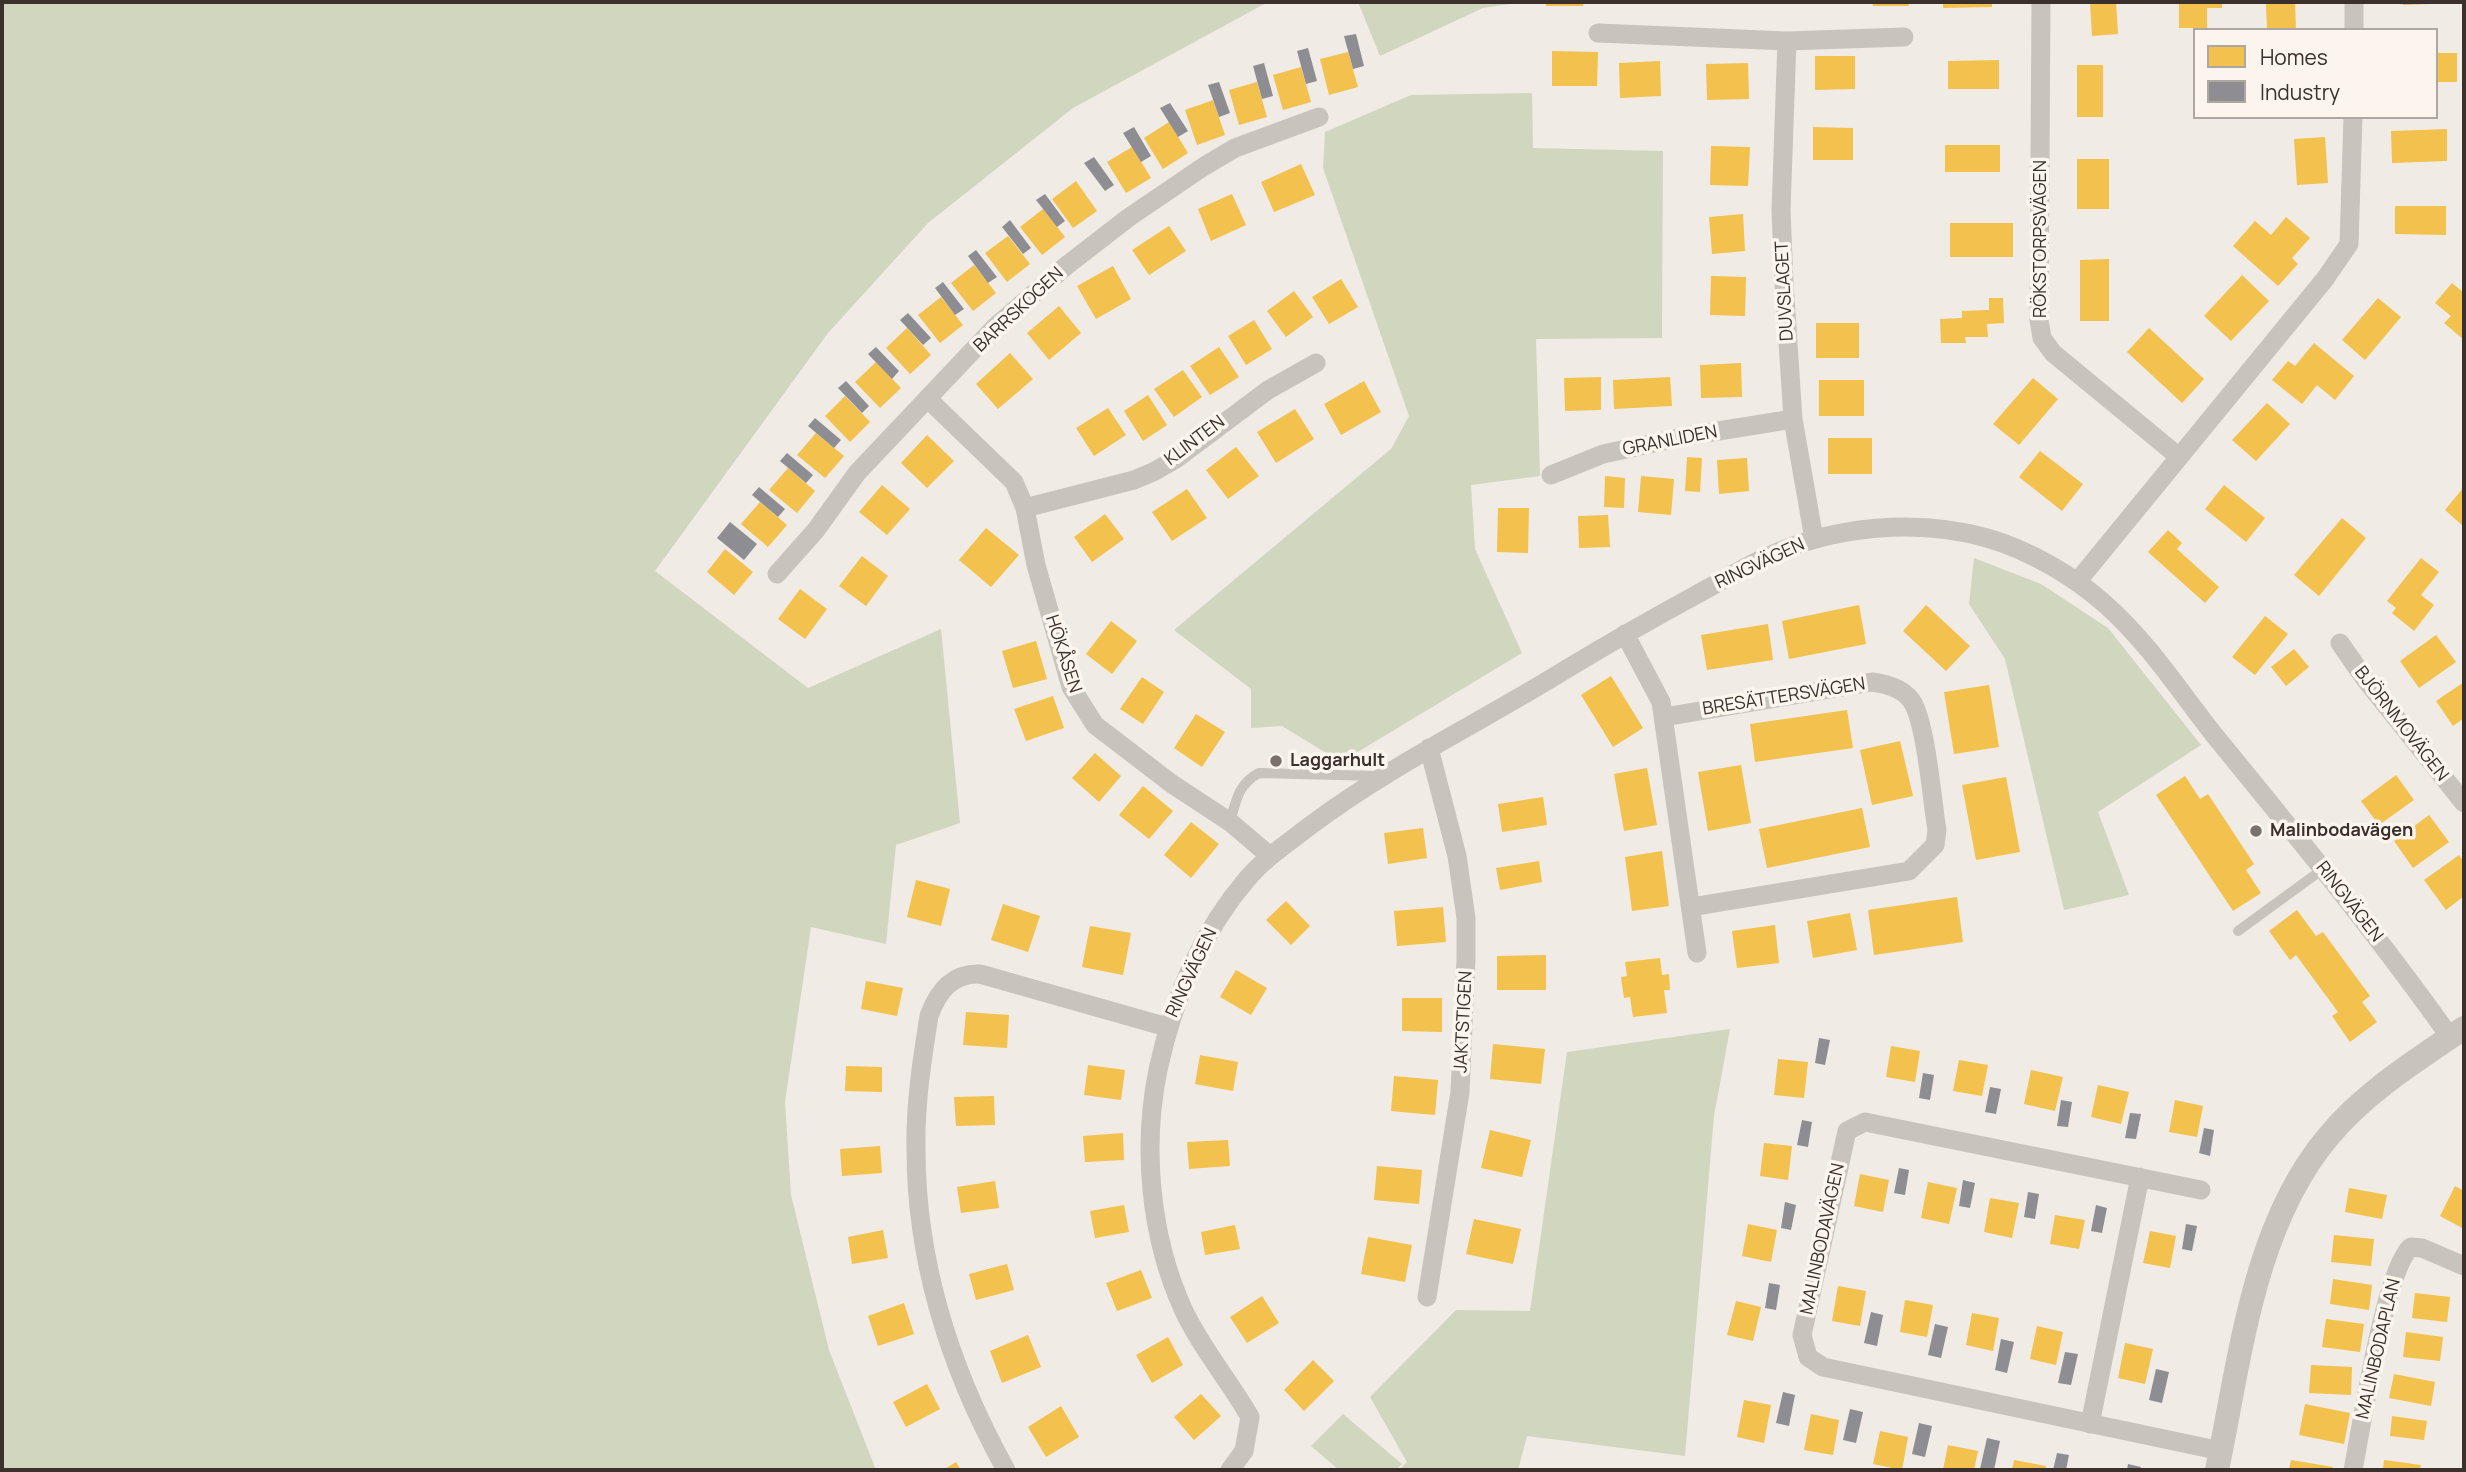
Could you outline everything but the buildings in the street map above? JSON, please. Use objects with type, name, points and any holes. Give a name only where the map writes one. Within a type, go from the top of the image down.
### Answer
[{"type":"street","name":"RÖKSTORPSVÄGEN","points":[[2041,2],[2039,320],[2042,338],[2053,353],[2178,456]]},
{"type":"street","points":[[2354,2],[2354,28]]},
{"type":"street","points":[[1598,33],[1787,41],[1904,37]]},
{"type":"street","name":"DUVSLAGET","points":[[1787,41],[1781,210],[1793,419],[1814,539]]},
{"type":"street","name":"BARRSKOGEN","points":[[777,574],[816,530],[857,473],[929,400],[995,327],[1128,218],[1236,148],[1319,117]]},
{"type":"street","points":[[2077,582],[2325,279],[2349,244],[2353,119]]},
{"type":"street","name":"KLINTEN","points":[[1025,508],[1134,480],[1153,472],[1176,459],[1249,402],[1316,363]]},
{"type":"street","name":"HÖKÅSEN","points":[[929,400],[1014,482],[1025,508],[1036,565],[1071,687],[1094,725],[1135,758],[1230,822],[1270,856]]},
{"type":"street","name":"GRANLIDEN","points":[[1551,475],[1604,454],[1793,419]]},
{"type":"street","name":"RINGVÄGEN","points":[[1230,1470],[1244,1451],[1250,1417],[1216,1367],[1182,1308],[1154,1208],[1151,1103],[1167,1027],[1200,946],[1248,878],[1270,856],[1382,776],[1625,634],[1768,556],[1814,539],[1901,527],[1949,531],[1987,538],[2035,558],[2077,582],[2107,606],[2147,648],[2457,1032]]},
{"type":"street","points":[[1625,634],[1661,702],[1697,953]]},
{"type":"street","name":"BJÖRNMOVÄGEN","points":[[2340,643],[2365,679],[2464,803]]},
{"type":"street","name":"BRESÄTTERSVÄGEN","points":[[1664,717],[1872,682],[1892,686],[1909,698],[1918,717],[1937,830],[1935,845],[1909,871],[1691,907]]},
{"type":"street","name":"JAKTSTIGEN","points":[[1427,1297],[1460,1092],[1466,959],[1466,918],[1457,856],[1429,748]]},
{"type":"street","name":"RINGVÄGEN","points":[[1006,1470],[975,1414],[950,1347],[927,1266],[918,1203],[916,1148],[929,1016],[935,1000],[947,983],[968,974],[980,974],[1167,1027]]},
{"type":"street","name":"MALINBODAVÄGEN","points":[[2201,1190],[1866,1122],[1856,1124],[1847,1131],[1802,1335],[1808,1357],[1823,1367],[2090,1424],[2219,1461],[2269,1239],[2289,1196],[2308,1162],[2330,1134],[2371,1096],[2457,1032]]},
{"type":"street","points":[[2090,1424],[2140,1177]]},
{"type":"street","name":"MALINBODAPLAN","points":[[2353,1470],[2388,1301],[2403,1254],[2411,1247],[2422,1248],[2464,1266]]},
{"type":"lane","points":[[1230,822],[1238,791],[1247,779],[1259,773],[1382,776]]},
{"type":"lane","points":[[2238,931],[2323,868]]},
{"type":"green space","points":[[2,2],[1268,2],[1073,108],[928,223],[828,333],[655,571],[808,688],[941,629],[960,823],[896,845],[886,944],[811,927],[785,1102],[791,1195],[829,1350],[876,1470],[2,1470]]},
{"type":"green space","points":[[1358,2],[1523,2],[1483,8],[1380,56]]},
{"type":"green space","points":[[1532,93],[1533,148],[1663,151],[1662,338],[1536,339],[1540,476],[1471,485],[1475,549],[1522,653],[1341,762],[1282,726],[1251,728],[1251,689],[1174,630],[1391,449],[1409,416],[1323,168],[1325,132],[1411,95]]},
{"type":"green space","points":[[1974,558],[2041,584],[2108,628],[2201,745],[2098,812],[2129,895],[2064,910],[2005,659],[1969,604]]},
{"type":"green space","points":[[1730,1029],[1714,1116],[1685,1456],[1527,1436],[1518,1470],[1399,1470],[1407,1462],[1370,1397],[1456,1310],[1530,1311],[1567,1052]]},
{"type":"green space","points":[[1343,1414],[1402,1464],[1396,1470],[1339,1470],[1311,1446]]},
{"type":"place","name":"Laggarhult","points":[[1276,761]]},
{"type":"place","name":"Malinbodavägen","points":[[2256,831]]}]
